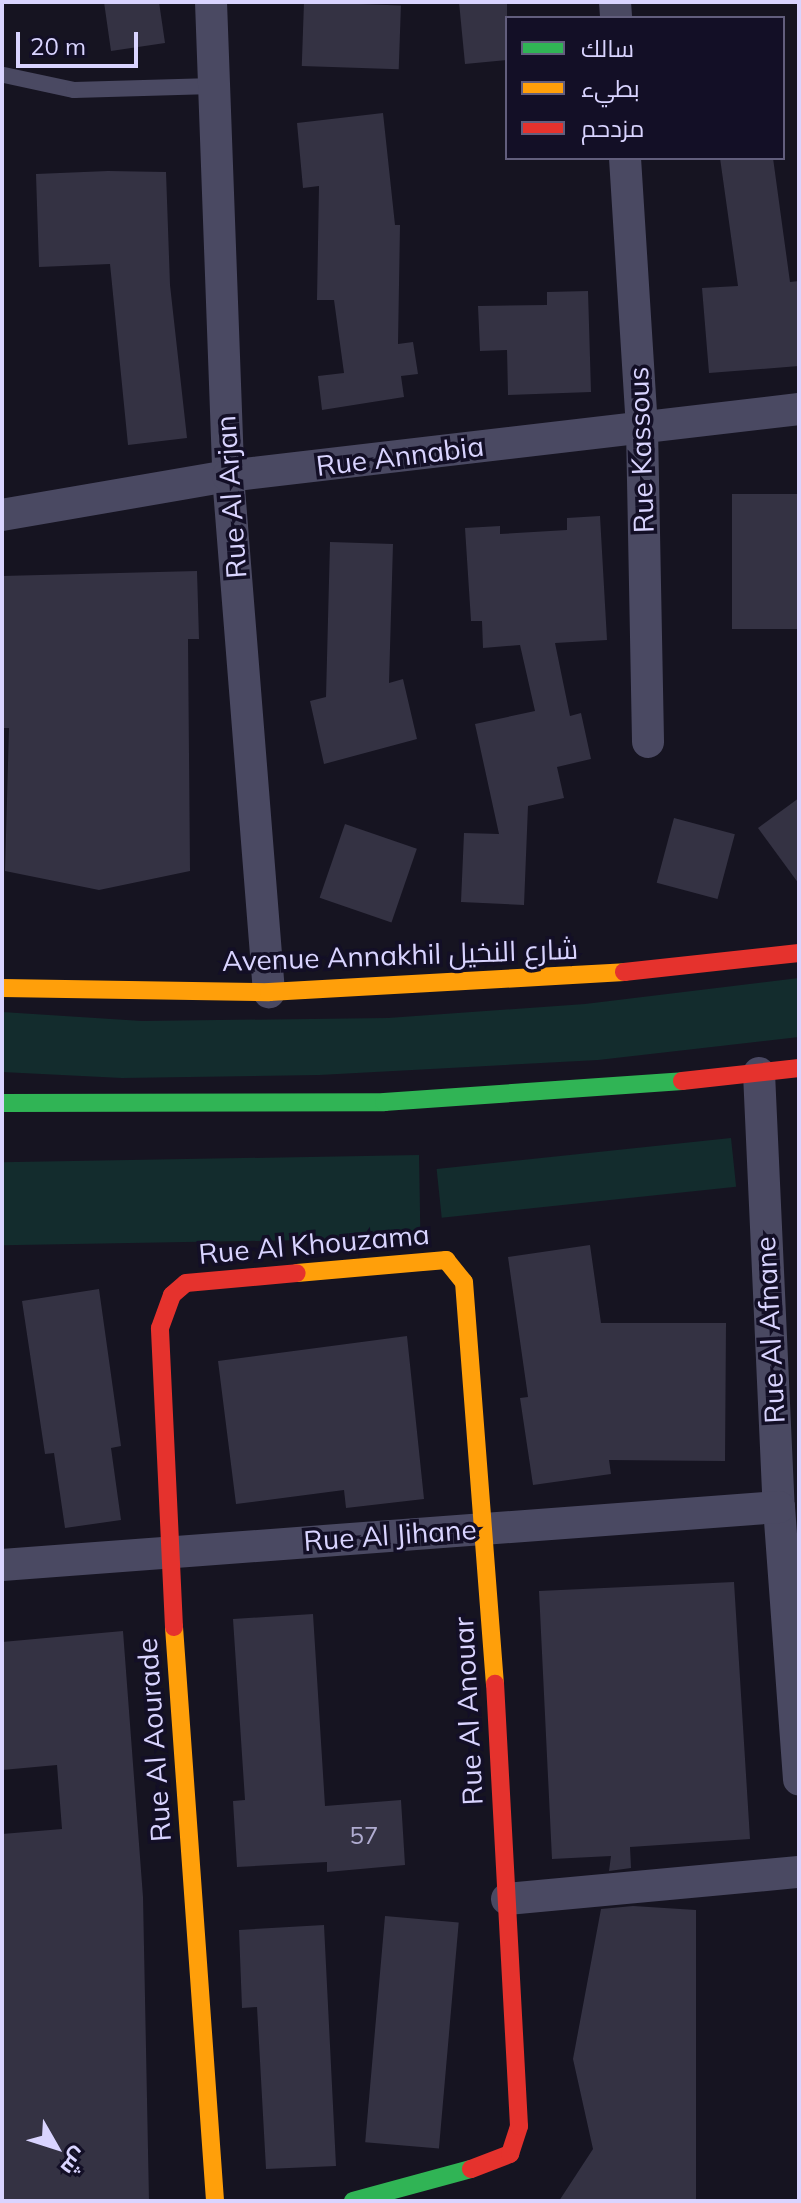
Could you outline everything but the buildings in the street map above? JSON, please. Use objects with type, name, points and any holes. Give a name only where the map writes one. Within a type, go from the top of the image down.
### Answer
[{"type":"street","name":"Rue Al Arjan","points":[[211,2],[228,476],[269,992]]},
{"type":"street","name":"Rue Kassous","points":[[625,160],[642,428],[648,742]]},
{"type":"street","name":"Rue Annabia","points":[[2,515],[228,476],[799,409]]},
{"type":"street","name":"Avenue Annakhil شارع النخيل","points":[[2,988],[269,992],[605,974],[799,953]]},
{"type":"street","points":[[2,1103],[384,1102],[799,1068]]},
{"type":"street","name":"Rue Al Afnane","points":[[759,1073],[779,1507],[799,1779]]},
{"type":"street","name":"Rue Al Khouzama","points":[[186,1283],[446,1260]]},
{"type":"street","name":"Rue Al Anouar","points":[[353,2201],[502,2161],[510,2154],[519,2126],[486,1528],[464,1282],[446,1260]]},
{"type":"street","name":"Rue Al Aourade","points":[[186,1283],[172,1295],[160,1328],[169,1553],[215,2201]]},
{"type":"street","name":"Rue Al Jihane","points":[[2,1565],[779,1507]]},
{"type":"street","points":[[507,1899],[799,1872]]},
{"type":"lane","points":[[4,75],[74,90],[213,86]]},
{"type":"green space","points":[[799,978],[799,1037],[598,1060],[319,1075],[122,1078],[2,1072],[2,1012],[142,1021],[388,1018],[585,1004]]},
{"type":"green space","points":[[731,1138],[736,1187],[442,1218],[437,1169]]},
{"type":"green space","points":[[419,1155],[420,1238],[4,1245],[2,1162]]},
{"type":"traffic: fast","points":[[2,1103],[384,1102],[682,1081]]},
{"type":"traffic: fast","points":[[353,2201],[471,2169]]},
{"type":"traffic: slow","points":[[2,988],[269,992],[624,972]]},
{"type":"traffic: slow","points":[[297,1273],[446,1260],[464,1282],[495,1684]]},
{"type":"traffic: slow","points":[[174,1627],[215,2201]]},
{"type":"traffic: jam","points":[[624,972],[799,953]]},
{"type":"traffic: jam","points":[[682,1081],[799,1068]]},
{"type":"traffic: jam","points":[[174,1627],[160,1328],[172,1295],[186,1283],[297,1273]]},
{"type":"traffic: jam","points":[[471,2169],[510,2154],[519,2126],[495,1684]]}]
